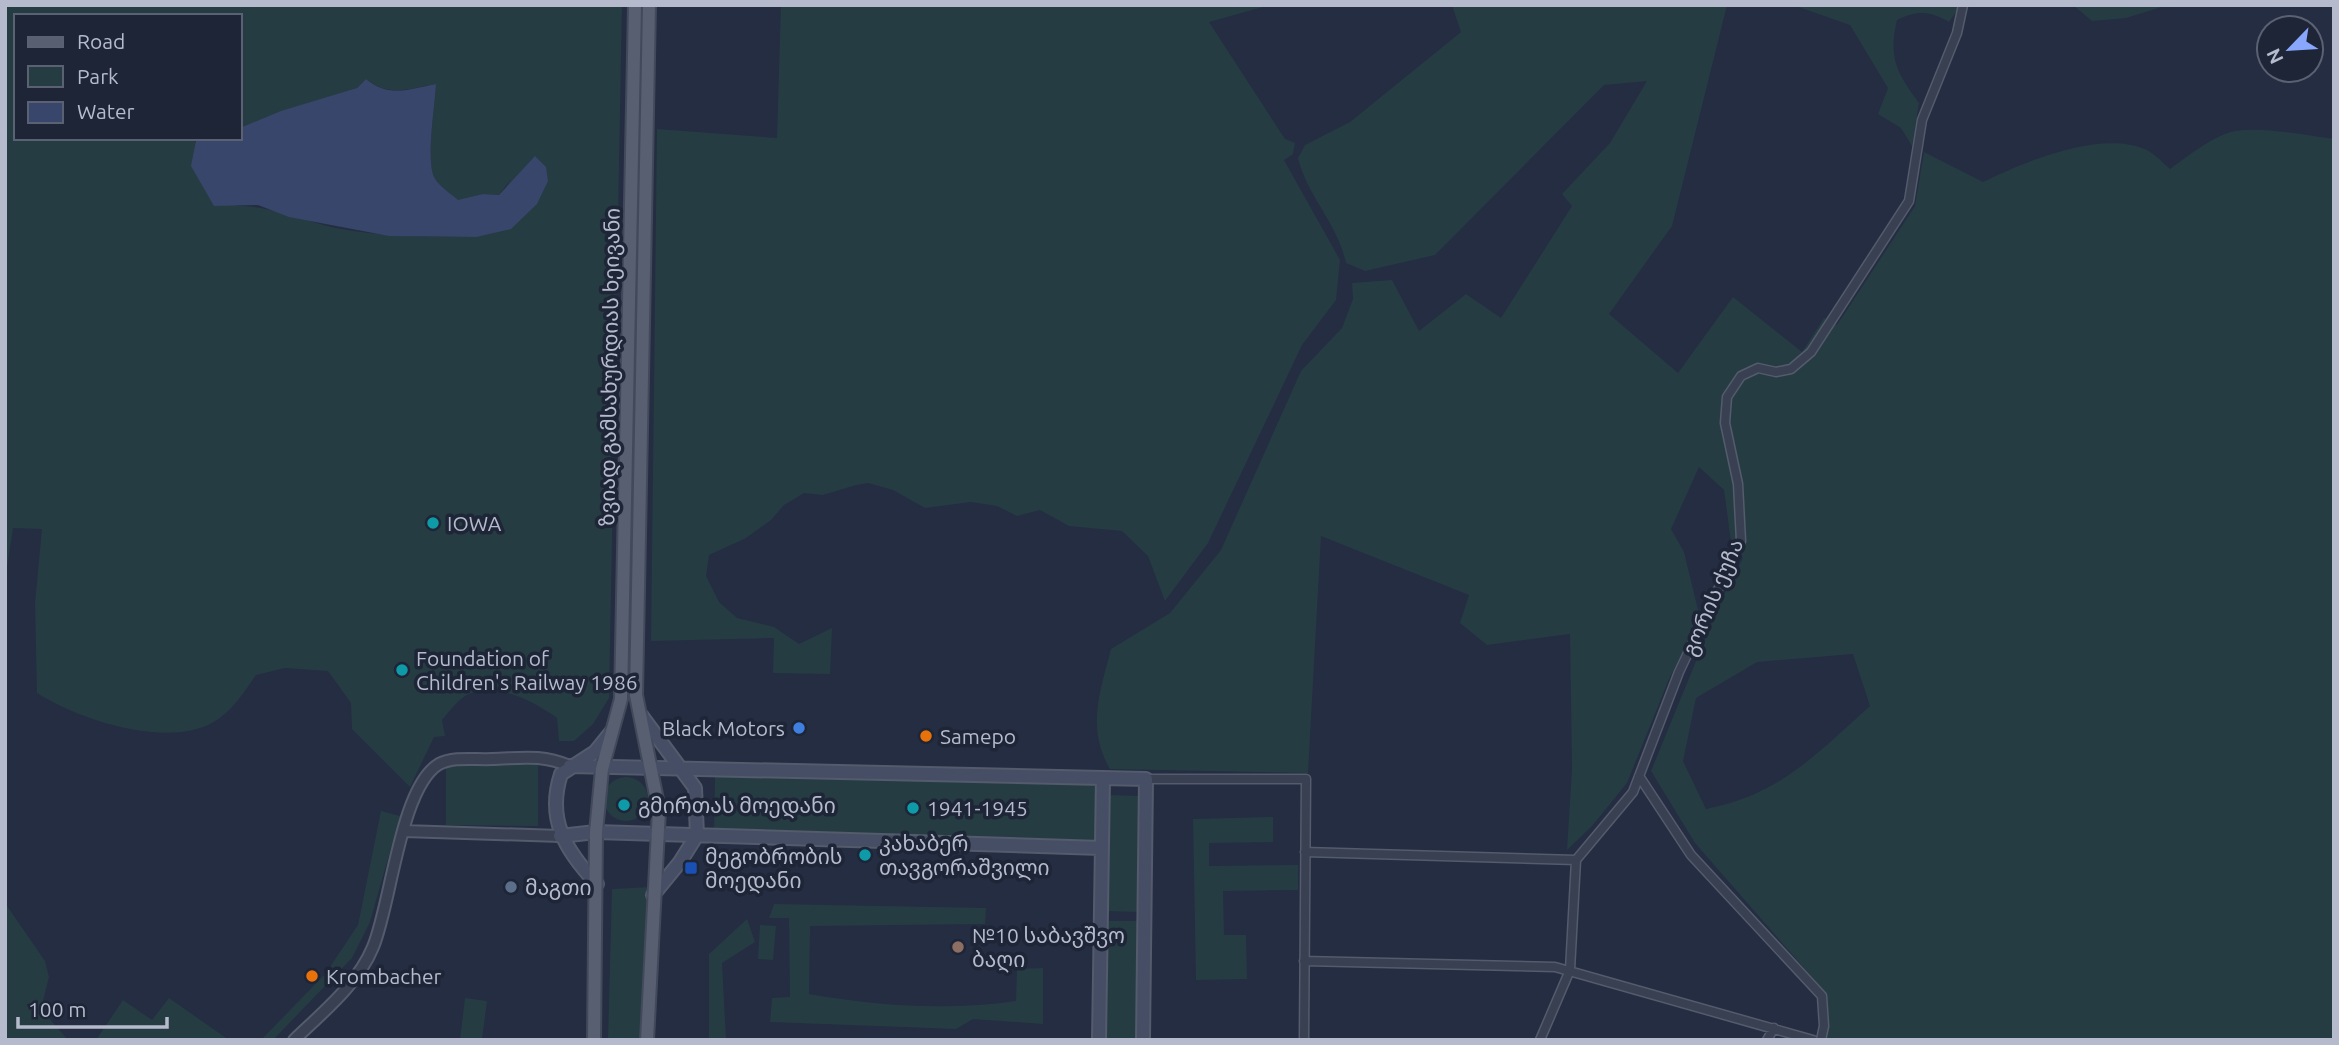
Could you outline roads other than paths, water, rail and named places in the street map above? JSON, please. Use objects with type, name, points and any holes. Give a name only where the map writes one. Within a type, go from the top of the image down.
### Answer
[{"type":"main road","name":"ზვიად გამსახურდიას ხეივანი","points":[[615,728],[621,699],[635,5]]},
{"type":"main road","name":"ზვიად გამსახურდიას ხეივანი","points":[[639,712],[636,695],[649,5]]},
{"type":"main road","points":[[639,712],[656,740],[681,767],[695,788],[697,835],[680,862],[653,895]]},
{"type":"main road","points":[[639,712],[659,810],[647,1040]]},
{"type":"main road","points":[[597,884],[560,836],[555,813],[556,789],[561,774],[594,752],[615,728]]},
{"type":"main road","points":[[594,1040],[596,832],[601,769],[615,728]]},
{"type":"main road","points":[[570,766],[601,769],[681,767],[1146,779],[1143,1040]]},
{"type":"main road","points":[[1099,1040],[1103,778]]},
{"type":"main road","points":[[560,836],[596,832],[1101,848]]},
{"type":"street","name":"გორის ქუჩა","points":[[1576,860],[1633,792],[1679,672],[1741,541],[1738,484],[1725,423],[1727,397],[1741,376],[1758,368],[1776,372],[1791,369],[1811,352],[1909,201],[1922,120],[1957,33],[1963,5]]},
{"type":"street","points":[[294,1040],[351,982],[373,948],[416,794],[432,770],[450,760],[546,757],[570,766]]},
{"type":"street","points":[[1639,776],[1692,855],[1822,996],[1824,1026],[1821,1040]]},
{"type":"street","points":[[1146,779],[1306,779],[1304,1040]]},
{"type":"street","points":[[404,831],[560,836]]},
{"type":"street","points":[[1305,852],[1576,860],[1570,970],[1540,1040]]},
{"type":"street","points":[[1304,961],[1555,967],[1813,1040]]},
{"type":"street","points":[[1767,1040],[1774,1028]]},
{"type":"water","points":[[366,79],[383,89],[391,90],[408,90],[436,84],[431,158],[434,177],[438,183],[458,200],[483,194],[499,195],[535,156],[546,167],[548,181],[537,204],[511,229],[476,237],[389,236],[289,217],[258,205],[214,206],[191,166],[196,141],[242,140],[242,127],[281,111],[357,88]]},
{"type":"place","name":"IOWA","points":[[433,523]]},
{"type":"place","name":"Foundation of Children's Railway 1986","points":[[402,670]]},
{"type":"place","name":"Black Motors","points":[[799,728]]},
{"type":"place","name":"Samepo","points":[[926,736]]},
{"type":"place","name":"გმირთას მოედანი","points":[[624,805]]},
{"type":"place","name":"1941-1945","points":[[913,808]]},
{"type":"place","name":"კახაბერ თავგორაშვილი","points":[[865,855]]},
{"type":"place","name":"მეგობრობის მოედანი","points":[[691,868]]},
{"type":"place","name":"მაგთი","points":[[511,887]]},
{"type":"place","name":"№10 საბავშვო ბაღი","points":[[958,947]]},
{"type":"place","name":"Krombacher","points":[[312,976]]}]
